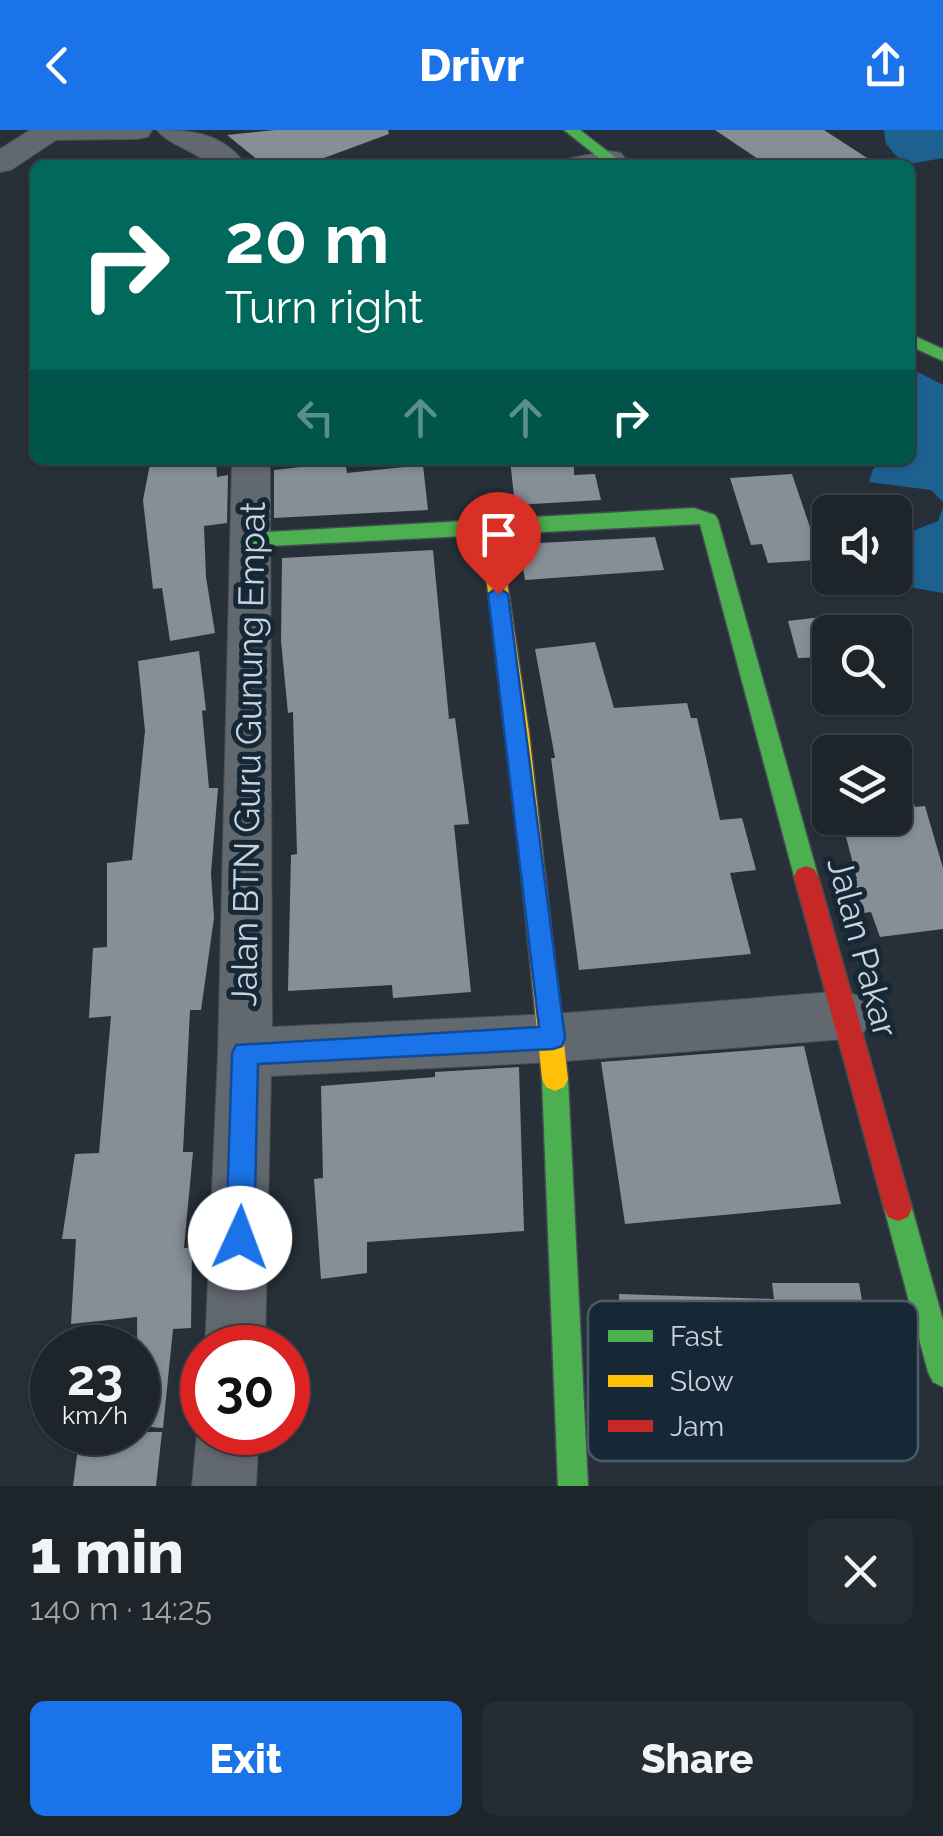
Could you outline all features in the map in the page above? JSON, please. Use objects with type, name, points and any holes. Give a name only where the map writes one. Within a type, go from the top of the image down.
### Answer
[{"type":"street","points":[[0,163],[50,131],[137,130]]},
{"type":"street","points":[[172,130],[208,146],[224,160]]},
{"type":"street","points":[[571,130],[600,160]]},
{"type":"street","points":[[915,342],[943,356]]},
{"type":"street","name":"Jalan BTN Guru Gunung Empat","points":[[236,1325],[245,1053],[251,465]]},
{"type":"street","name":"Jalan Pakar","points":[[251,540],[694,515],[708,520],[943,1372]]},
{"type":"street","points":[[489,526],[518,732],[553,1038],[573,1486]]},
{"type":"street","points":[[245,1053],[553,1038],[845,1015]]},
{"type":"street","points":[[224,1486],[226,1455]]},
{"type":"water","points":[[884,130],[943,130],[943,158],[915,163],[900,160],[886,144]]},
{"type":"water","points":[[915,371],[943,385],[943,502],[931,490],[869,482],[877,465],[915,465]]},
{"type":"water","points":[[943,507],[943,593],[912,587],[912,531],[938,521]]},
{"type":"building","points":[[275,130],[388,130],[389,134],[319,160],[258,160],[227,135]]},
{"type":"building","points":[[715,130],[824,130],[870,160],[760,160]]},
{"type":"building","points":[[150,465],[216,465],[217,477],[228,475],[227,523],[204,526],[206,577],[215,633],[170,641],[162,588],[153,589],[143,500]]},
{"type":"building","points":[[346,465],[347,473],[423,465],[428,510],[274,518],[274,470]]},
{"type":"building","points":[[511,465],[574,465],[574,475],[595,474],[601,500],[515,505]]},
{"type":"building","points":[[792,474],[812,533],[812,560],[768,563],[762,544],[751,545],[730,478]]},
{"type":"building","points":[[655,537],[664,570],[525,580],[519,544]]},
{"type":"building","points":[[433,550],[449,719],[455,718],[469,824],[454,825],[471,992],[393,998],[392,985],[288,991],[291,855],[297,854],[293,712],[288,713],[281,641],[282,558]]},
{"type":"building","points":[[812,618],[812,658],[798,658],[788,621]]},
{"type":"building","points":[[595,642],[614,708],[687,703],[691,718],[697,718],[720,820],[742,818],[756,870],[730,873],[751,954],[579,970],[551,758],[555,758],[535,649]]},
{"type":"building","points":[[199,651],[209,788],[218,788],[211,873],[214,918],[201,1010],[190,1010],[183,1152],[193,1152],[184,1248],[192,1247],[191,1325],[173,1329],[163,1428],[160,1325],[137,1325],[137,1317],[71,1324],[76,1239],[62,1239],[75,1154],[99,1153],[111,1016],[89,1018],[93,948],[107,947],[107,863],[132,860],[145,731],[138,661]]},
{"type":"building","points":[[912,794],[915,807],[925,806],[943,868],[943,929],[880,937],[871,912],[850,915],[840,881],[857,879],[845,835],[912,835]]},
{"type":"building","points":[[804,1046],[841,1204],[625,1224],[601,1062]]},
{"type":"building","points":[[519,1067],[524,1231],[367,1242],[367,1273],[321,1279],[314,1179],[323,1178],[321,1086],[435,1077],[435,1072]]},
{"type":"building","points":[[772,1283],[859,1283],[862,1301],[619,1301],[619,1294],[774,1299]]},
{"type":"building","points":[[77,1455],[159,1455],[156,1486],[73,1486]]},
{"type":"traffic: fast","points":[[571,130],[611,160]]},
{"type":"traffic: fast","points":[[915,342],[943,356]]},
{"type":"traffic: fast","points":[[251,540],[694,515],[708,520],[806,876]]},
{"type":"traffic: fast","points":[[555,1079],[573,1486]]},
{"type":"traffic: fast","points":[[898,1208],[943,1372]]},
{"type":"traffic: slow","points":[[489,526],[518,732],[555,1079]]},
{"type":"traffic: jam","points":[[806,876],[898,1208]]},
{"type":"route","points":[[240,1238],[245,1053],[553,1038],[498,594]]}]
